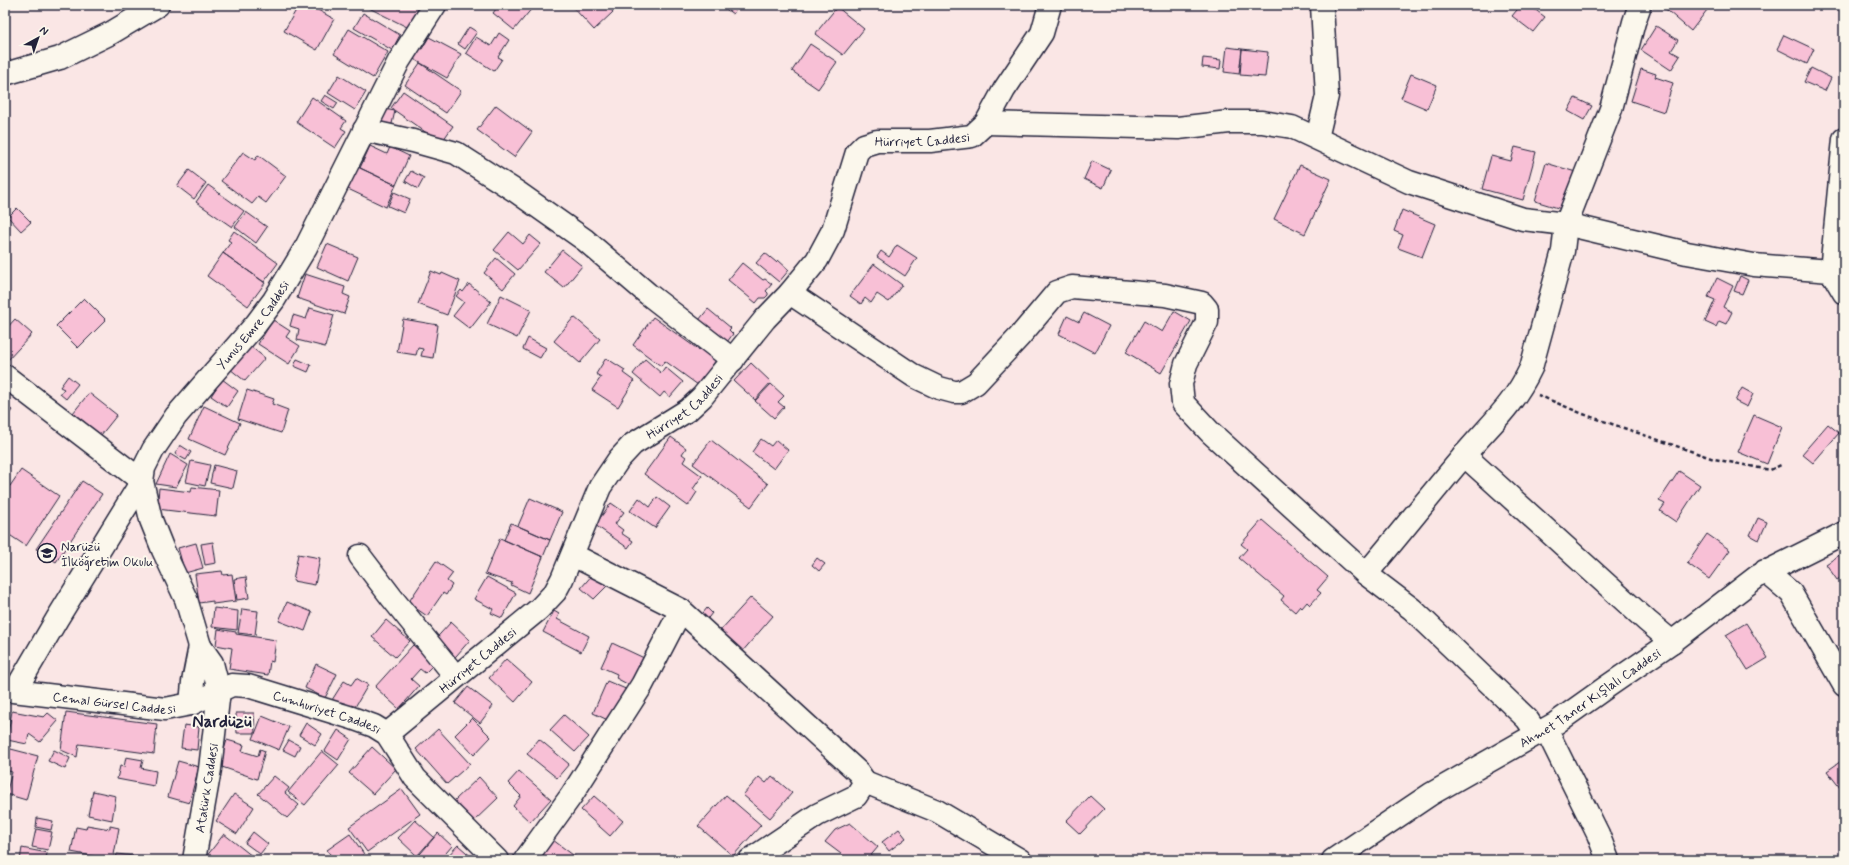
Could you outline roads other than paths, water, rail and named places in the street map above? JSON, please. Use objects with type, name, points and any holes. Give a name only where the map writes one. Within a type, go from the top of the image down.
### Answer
[{"type":"street","points":[[5,74],[60,58],[111,33],[158,5]]},
{"type":"street","name":"Yunus Emre Caddesi","points":[[200,646],[186,599],[151,520],[142,481],[144,468],[164,433],[256,324],[289,277],[306,247],[399,62],[435,5]]},
{"type":"street","points":[[1050,5],[1042,33],[1004,90],[986,123],[1178,128],[1229,122],[1262,122],[1292,127],[1409,182],[1523,219],[1566,224],[1687,253],[1754,265],[1831,271]]},
{"type":"street","points":[[1317,138],[1327,96],[1322,5]]},
{"type":"street","points":[[1366,574],[1464,455],[1500,417],[1521,388],[1531,368],[1564,251],[1566,224],[1611,109],[1634,22],[1640,5]]},
{"type":"street","name":"Hürriyet Caddesi","points":[[387,734],[549,600],[562,579],[573,555],[600,487],[619,459],[633,444],[688,410],[702,397],[765,319],[790,293],[817,260],[826,246],[833,230],[857,152],[864,145],[877,140],[930,141],[972,136],[986,123]]},
{"type":"street","points":[[364,130],[456,153],[517,192],[584,240],[648,294],[733,360]]},
{"type":"street","points":[[1844,139],[1842,174],[1831,271],[1844,293]]},
{"type":"street","points":[[790,293],[914,376],[939,388],[954,392],[961,392],[976,383],[1025,331],[1057,292],[1072,287],[1165,295],[1202,303],[1206,309],[1207,322],[1186,364],[1181,384],[1183,403],[1210,432],[1366,574],[1412,609],[1527,719],[1542,731],[1598,834],[1608,860]]},
{"type":"street","points":[[5,376],[142,481],[57,619],[10,691]]},
{"type":"street","points":[[1464,455],[1647,622],[1672,642]]},
{"type":"street","name":"Ahmet Taner Kışlalı Caddesi","points":[[1338,859],[1431,794],[1542,731],[1672,642],[1743,586],[1766,571],[1844,533]]},
{"type":"street","points":[[573,555],[681,610],[858,772],[865,782],[937,811],[1020,860]]},
{"type":"street","points":[[360,556],[456,677]]},
{"type":"street","points":[[1766,571],[1791,593],[1844,685]]},
{"type":"street","points":[[525,860],[571,796],[642,685],[681,610]]},
{"type":"street","points":[[200,646],[212,663],[220,691]]},
{"type":"street","points":[[191,704],[193,682],[200,646]]},
{"type":"street","name":"Cumhuriyet Caddesi","points":[[220,691],[232,685],[248,686],[374,726],[387,734],[415,778],[497,860]]},
{"type":"street","name":"Cemal Gürsel Caddesi","points":[[10,691],[165,709],[191,704],[220,691]]},
{"type":"street","name":"Atatürk Caddesi","points":[[194,860],[210,769],[220,691]]},
{"type":"street","points":[[750,860],[817,815],[856,796],[865,782]]},
{"type":"place","name":"Narüzü İlköğretim Okulu","points":[[47,553]]},
{"type":"district","name":"Nardüzü","points":[[222,721]]}]
